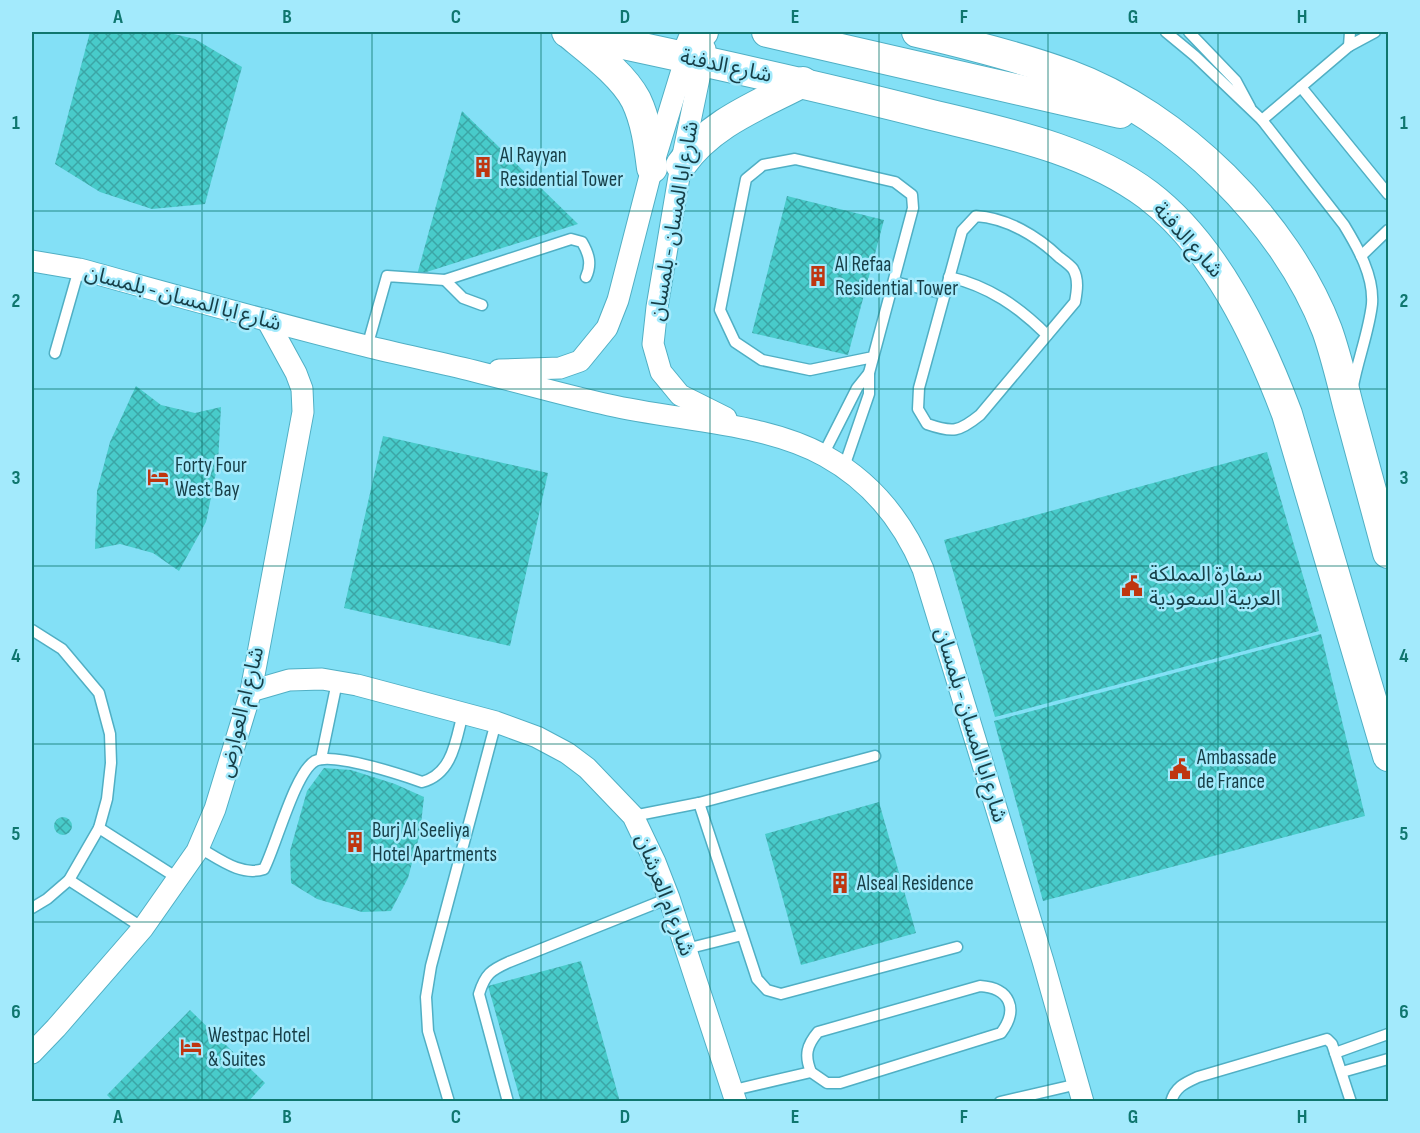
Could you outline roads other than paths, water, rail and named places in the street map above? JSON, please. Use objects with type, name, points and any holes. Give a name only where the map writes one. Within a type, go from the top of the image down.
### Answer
[{"type":"main road","points":[[567,32],[610,68],[635,98],[667,166],[690,152],[719,126],[802,82]]},
{"type":"main road","name":"شارع الدفنة","points":[[567,32],[699,45],[802,82],[985,129],[1080,158],[1125,180],[1149,196],[1177,222],[1225,281],[1267,362],[1287,414],[1389,756]]},
{"type":"main road","points":[[767,32],[1153,119]]},
{"type":"main road","points":[[926,32],[1071,76],[1113,96],[1153,119],[1190,147],[1224,177],[1256,211],[1284,248],[1308,287],[1327,330],[1389,553]]},
{"type":"street","name":"شارع ابا المسان - بلمسان","points":[[699,45],[667,166],[653,344],[661,372],[680,395],[754,431]]},
{"type":"street","name":"شارع ابا المسان - بلمسان","points":[[475,371],[560,369],[580,361],[608,328],[667,166],[699,45]]},
{"type":"street","name":"شارع ابا المسان - بلمسان","points":[[32,261],[79,269],[368,347],[475,371],[610,406],[754,431],[787,440],[823,455],[865,483],[894,516],[924,569],[1043,961],[1080,1093]]},
{"type":"street","name":"شارع ام العوارض","points":[[32,1053],[143,928],[179,879],[198,847],[215,809],[251,691],[303,412],[302,389],[296,373],[267,320]]},
{"type":"street","name":"شارع ام العرشان","points":[[251,691],[289,680],[337,682],[496,722],[537,737],[567,753],[587,768],[633,816],[669,898],[735,1096]]},
{"type":"street","points":[[32,1040],[56,1028]]},
{"type":"lane","points":[[1166,32],[1195,56],[1262,120],[1344,225],[1362,256],[1368,274],[1372,302],[1348,407]]},
{"type":"lane","points":[[1189,32],[1241,87],[1251,110]]},
{"type":"lane","points":[[1349,46],[1350,32]]},
{"type":"lane","points":[[1262,120],[1349,46],[1375,32]]},
{"type":"lane","points":[[1301,87],[1389,194]]},
{"type":"lane","points":[[844,467],[869,394],[869,373],[913,208],[912,195],[895,182],[795,159],[763,165],[746,179],[720,310],[735,342],[762,360],[810,370],[873,357]]},
{"type":"lane","points":[[976,216],[990,217],[1009,224],[1045,244],[1073,269],[1077,285],[1075,302],[980,415],[963,428],[943,430],[927,424],[918,409],[920,388],[949,278],[962,231],[976,216]]},
{"type":"lane","points":[[1362,256],[1389,230]]},
{"type":"lane","points":[[368,347],[387,276],[445,280],[571,239],[582,242],[588,253],[590,269],[586,278]]},
{"type":"lane","points":[[55,353],[79,269]]},
{"type":"lane","points":[[949,278],[972,282],[1005,300],[1029,317],[1047,335]]},
{"type":"lane","points":[[445,280],[463,298],[482,305]]},
{"type":"lane","points":[[894,282],[945,294]]},
{"type":"lane","points":[[823,455],[857,388],[869,373]]},
{"type":"lane","points":[[32,630],[62,649],[99,693],[110,734],[111,763],[107,799],[99,828],[69,880],[47,899],[32,908]]},
{"type":"lane","points":[[321,759],[337,682]]},
{"type":"lane","points":[[198,847],[244,871],[255,872],[264,869],[300,777],[308,767],[321,759],[360,764],[422,782],[432,779],[443,770],[451,758],[463,713]]},
{"type":"lane","points":[[449,1101],[428,1031],[426,997],[431,966],[496,722]]},
{"type":"lane","points":[[633,816],[699,803],[875,756]]},
{"type":"lane","points":[[699,803],[757,979],[767,990],[781,994],[957,947]]},
{"type":"lane","points":[[99,828],[179,879]]},
{"type":"lane","points":[[69,880],[143,928]]},
{"type":"lane","points":[[508,1101],[478,994],[484,978],[496,968],[509,962],[669,898]]},
{"type":"lane","points":[[686,949],[742,935]]},
{"type":"lane","points":[[980,986],[993,987],[1005,995],[1011,1008],[1009,1022],[1001,1033],[840,1083],[827,1083],[811,1072],[806,1053],[810,1041],[818,1032],[830,1027],[980,986]]},
{"type":"lane","points":[[1335,1053],[1389,1034]]},
{"type":"lane","points":[[1171,1101],[1173,1094],[1181,1084],[1198,1077],[1324,1040],[1329,1041],[1335,1053],[1351,1101]]},
{"type":"lane","points":[[1342,1072],[1389,1059]]},
{"type":"lane","points":[[735,1096],[811,1072]]},
{"type":"lane","points":[[1000,1101],[1080,1093]]},
{"type":"place","name":"Al Rayyan Residential Tower","points":[[483,167]]},
{"type":"place","name":"Al Refaa Residential Tower","points":[[818,276]]},
{"type":"place","name":"Forty Four West Bay","points":[[158,477]]},
{"type":"place","name":"سفارة المملكة العربية السعودية","points":[[1132,586]]},
{"type":"place","name":"Ambassade de France","points":[[1180,769]]},
{"type":"place","name":"Burj Al Seeliya Hotel Apartments","points":[[355,842]]},
{"type":"place","name":"Alseal Residence","points":[[840,883]]},
{"type":"place","name":"Westpac Hotel & Suites","points":[[191,1047]]}]
